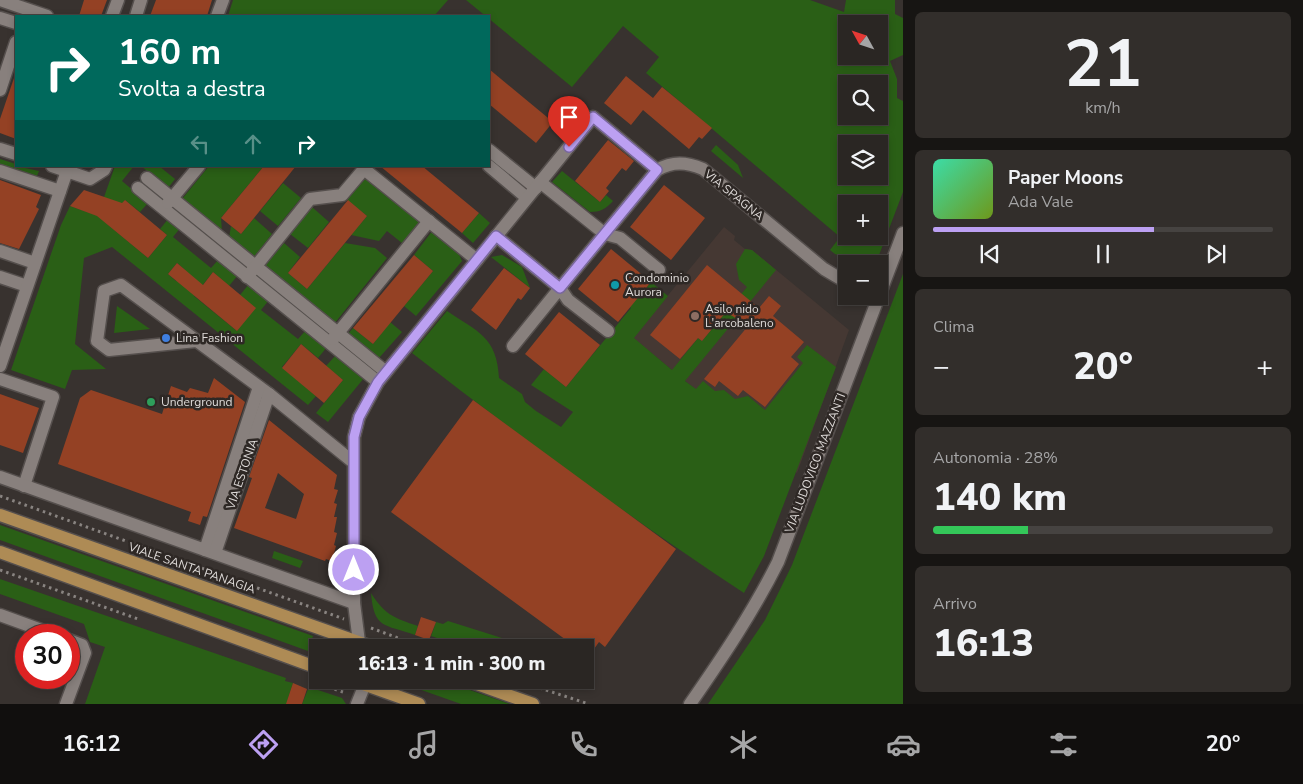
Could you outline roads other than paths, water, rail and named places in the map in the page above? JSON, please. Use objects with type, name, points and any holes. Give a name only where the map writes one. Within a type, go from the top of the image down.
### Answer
[{"type":"main road","name":"VIALE SANTA PANAGIA","points":[[0,515],[351,639]]},
{"type":"main road","points":[[0,552],[309,665]]},
{"type":"main road","points":[[378,689],[419,704]]},
{"type":"main road","points":[[491,689],[533,704]]},
{"type":"street","points":[[112,15],[118,0]]},
{"type":"street","points":[[136,15],[141,0]]},
{"type":"street","points":[[217,15],[223,0]]},
{"type":"street","points":[[15,23],[0,17],[3,1],[44,15]]},
{"type":"street","points":[[0,90],[15,45]]},
{"type":"street","points":[[359,639],[354,603],[353,462],[354,437],[359,417],[382,377],[593,117],[657,170],[513,346]]},
{"type":"street","points":[[0,149],[15,154]]},
{"type":"street","points":[[490,151],[534,189]]},
{"type":"street","name":"VIA SPAGNA","points":[[657,170],[665,165],[678,163],[689,163],[703,169],[824,269],[838,277]]},
{"type":"street","points":[[42,185],[50,167]]},
{"type":"street","points":[[53,167],[90,179],[106,167]]},
{"type":"street","points":[[164,209],[198,167]]},
{"type":"street","points":[[490,167],[534,189],[604,234],[620,238],[660,270]]},
{"type":"street","points":[[247,277],[310,199],[342,195],[366,168],[477,260]]},
{"type":"street","points":[[0,171],[60,191]]},
{"type":"street","points":[[1,362],[66,171]]},
{"type":"street","points":[[147,178],[256,266],[334,338],[382,377]]},
{"type":"street","points":[[138,188],[247,277],[334,338]]},
{"type":"street","points":[[334,338],[428,221]]},
{"type":"street","name":"VIA LUDOVICO MAZZANTI","points":[[888,271],[903,233]]},
{"type":"street","points":[[496,236],[560,288],[568,300],[608,331]]},
{"type":"street","points":[[0,251],[35,263]]},
{"type":"street","points":[[0,277],[27,286]]},
{"type":"street","points":[[196,341],[109,350],[97,342],[104,291],[121,285],[264,391],[353,462]]},
{"type":"street","name":"VIA LUDOVICO MAZZANTI","points":[[706,682],[760,599],[778,562],[875,305]]},
{"type":"street","points":[[0,379],[53,397],[24,486]]},
{"type":"street","name":"VIA ESTONIA","points":[[210,552],[264,391]]},
{"type":"street","points":[[0,477],[354,603]]},
{"type":"street","points":[[0,616],[23,624]]},
{"type":"street","points":[[80,644],[85,654],[80,667]]},
{"type":"street","points":[[680,704],[706,682]]},
{"type":"street","points":[[690,704],[706,682]]},
{"type":"street","points":[[66,704],[72,689]]},
{"type":"street","points":[[357,704],[363,689]]},
{"type":"place","name":"Condominio Aurora","points":[[615,285]]},
{"type":"place","name":"Asilo nido L'arcobaleno","points":[[695,316]]},
{"type":"place","name":"Lina Fashion","points":[[166,338]]},
{"type":"place","name":"Underground","points":[[151,402]]}]
